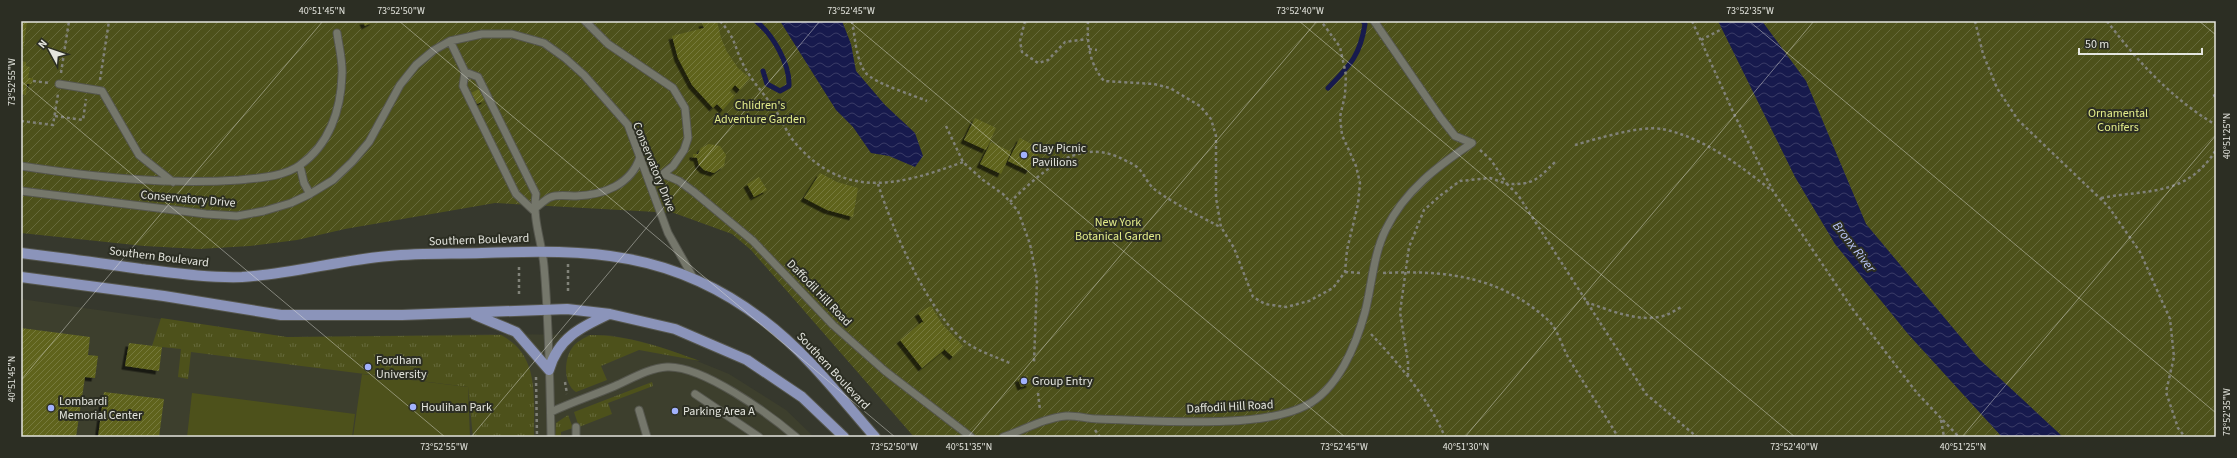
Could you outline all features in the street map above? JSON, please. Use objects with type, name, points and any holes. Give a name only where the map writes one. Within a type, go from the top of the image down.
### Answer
[{"type":"main road","name":"Southern Boulevard","points":[[21,253],[180,274],[241,277],[301,270],[389,256],[543,251],[587,252],[628,258],[650,263],[694,279],[740,304],[764,320],[809,361],[875,437]]},
{"type":"main road","points":[[21,277],[164,296],[281,315],[472,313],[567,309],[610,314],[675,329],[747,360],[802,397],[844,437]]},
{"type":"main road","points":[[472,313],[516,332],[549,370],[556,351],[569,335],[581,327],[610,314]]},
{"type":"lane","points":[[585,21],[608,44],[673,88],[686,108],[688,138],[684,150],[674,166],[663,174],[648,179]]},
{"type":"lane","points":[[1374,21],[1440,117],[1455,136],[1472,143]]},
{"type":"lane","points":[[21,166],[173,183],[259,178],[282,173],[300,166],[320,147],[338,113],[342,74],[337,33]]},
{"type":"lane","name":"Conservatory Drive","points":[[21,191],[175,211],[237,216],[291,203],[310,194],[333,180],[352,162],[369,142],[400,85],[416,65],[434,50],[450,41],[482,34],[512,34],[544,43],[584,75],[628,125],[668,233],[694,279]]},
{"type":"lane","points":[[450,41],[465,72],[463,86],[516,194],[533,210]]},
{"type":"lane","points":[[465,72],[478,77],[536,194],[533,210],[543,251],[548,310],[551,437]]},
{"type":"lane","points":[[59,84],[102,91],[139,155],[173,183]]},
{"type":"lane","name":"Daffodil Hill Road","points":[[1003,437],[1041,422],[1068,416],[1092,419],[1227,421],[1282,416],[1306,406],[1328,388],[1350,354],[1361,323],[1372,274],[1386,230],[1406,196],[1438,166],[1472,143]]},
{"type":"lane","points":[[533,210],[551,196],[593,195],[611,189],[629,178],[636,168],[640,157]]},
{"type":"lane","points":[[300,166],[304,183],[310,194]]},
{"type":"lane","name":"Daffodil Hill Road","points":[[663,174],[679,181],[694,192],[753,241],[844,336],[885,371],[971,437]]},
{"type":"lane","points":[[550,412],[655,369],[680,368],[702,376],[741,398],[775,420],[796,437]]},
{"type":"lane","points":[[695,394],[759,437]]},
{"type":"lane","points":[[639,410],[647,437]]},
{"type":"lane","points":[[576,427],[576,437]]},
{"type":"path","points":[[99,90],[109,21]]},
{"type":"path","points":[[720,21],[731,32],[744,66],[774,108],[781,123],[793,140],[814,163],[845,180],[878,184],[923,177],[963,162]]},
{"type":"path","points":[[852,21],[861,63],[866,73],[875,81],[927,101]]},
{"type":"path","points":[[1025,21],[1020,41],[1022,52],[1038,63],[1048,60],[1065,42],[1087,39]]},
{"type":"path","points":[[1088,21],[1087,39],[1089,49],[1095,70],[1104,81],[1154,84],[1170,88],[1200,106],[1211,119],[1216,136],[1216,198],[1220,227],[1234,248],[1253,297],[1265,304],[1286,307],[1309,301],[1333,288],[1344,272],[1347,250],[1358,204],[1360,183],[1356,166],[1342,135],[1340,117],[1345,95],[1346,75],[1340,47],[1321,21]]},
{"type":"path","points":[[1692,21],[1734,114],[1772,191],[1854,311],[1916,393],[1959,437]]},
{"type":"path","points":[[1975,21],[1983,54],[1997,88],[2018,120],[2101,198],[2140,252],[2170,319],[2174,357],[2166,392],[2178,428],[2185,437]]},
{"type":"path","points":[[2107,21],[2128,49],[2169,91],[2216,126]]},
{"type":"path","points":[[1701,40],[1722,29]]},
{"type":"path","points":[[1089,49],[1097,50]]},
{"type":"path","points":[[55,116],[83,120],[88,89]]},
{"type":"path","points":[[946,126],[963,162],[983,180],[1003,194],[1018,211],[1030,244],[1037,280],[1034,362]]},
{"type":"path","points":[[1575,145],[1623,132],[1661,128],[1700,142],[1736,162],[1772,191]]},
{"type":"path","points":[[1472,143],[1491,160],[1518,195],[1646,394],[1697,437]]},
{"type":"path","points":[[2101,198],[2159,192],[2182,182],[2204,167],[2216,150]]},
{"type":"path","points":[[1010,202],[1046,170],[1066,157],[1084,152],[1106,152],[1137,167],[1152,187],[1171,201],[1220,227]]},
{"type":"path","points":[[1408,376],[1408,362],[1400,312],[1409,247],[1424,210],[1460,181],[1490,178],[1508,184],[1526,185],[1541,176],[1555,162]]},
{"type":"path","points":[[878,184],[888,217],[942,318],[964,341],[1012,364]]},
{"type":"path","points":[[519,294],[520,260]]},
{"type":"path","points":[[568,262],[568,292]]},
{"type":"path","points":[[1344,272],[1372,274],[1406,272],[1447,273],[1481,281],[1514,295],[1549,321],[1568,357],[1618,437]]},
{"type":"path","points":[[1586,302],[1613,312],[1642,318],[1666,316],[1683,306]]},
{"type":"path","points":[[1361,323],[1408,376],[1440,424],[1445,437]]},
{"type":"path","points":[[536,377],[537,437]]},
{"type":"path","points":[[1038,393],[1041,422]]},
{"type":"path","points":[[1941,419],[1944,437]]},
{"type":"shaded area","name":"Fordham University","points":[[21,299],[287,337],[491,334],[610,335],[640,341],[670,350],[729,374],[786,410],[814,437],[21,437]]},
{"type":"green space","name":"New York Botanical Garden","points":[[21,21],[2216,21],[2216,437],[914,437],[751,250],[732,234],[674,213],[495,203],[345,229],[297,240],[250,246],[199,249],[144,246],[21,233]]},
{"type":"green space","points":[[161,318],[287,337],[501,335],[514,344],[523,354],[529,366],[534,393],[534,437],[473,437],[468,387],[191,352],[188,379],[178,377],[181,349],[152,346]]},
{"type":"green space","points":[[590,335],[619,337],[646,343],[700,361],[639,350],[601,366],[607,380],[576,392],[569,383],[567,377],[567,358],[574,346],[580,340]]},
{"type":"green space","name":"Houlihan Park","points":[[362,374],[468,387],[470,437],[353,437]]},
{"type":"green space","points":[[652,382],[653,386],[608,403],[612,414],[579,427],[574,412]]},
{"type":"green space","points":[[192,393],[355,414],[352,437],[187,437]]},
{"type":"green space","points":[[568,415],[573,428],[561,432],[561,437],[555,437],[556,423]]},
{"type":"water","points":[[780,21],[842,21],[851,44],[856,71],[885,105],[915,133],[923,156],[915,167],[889,156],[871,153],[853,127],[836,110]]},
{"type":"water","name":"Bronx River","points":[[1718,21],[1762,21],[1806,81],[1866,224],[1979,359],[2063,437],[2002,437],[1908,334],[1835,244],[1795,177]]},
{"type":"building","points":[[21,21],[27,21],[22,60],[21,60]]},
{"type":"building","points":[[363,21],[374,21],[365,26]]},
{"type":"building","points":[[717,21],[721,38],[727,52],[738,68],[750,78],[740,90],[735,85],[730,91],[735,96],[723,110],[717,104],[713,108],[692,85],[678,58],[672,36],[704,28],[702,23]]},
{"type":"building","points":[[21,61],[26,62],[26,66],[30,67],[28,78],[33,78],[32,84],[27,84],[26,95],[21,94]]},
{"type":"building","points":[[479,89],[485,100],[477,104],[471,93]]},
{"type":"building","points":[[975,118],[996,128],[986,150],[964,140]]},
{"type":"building","name":"Clay Picnic Pavilions","points":[[1020,138],[1041,149],[1029,171],[1008,161]]},
{"type":"building","name":"Clay Picnic Pavilions","points":[[991,142],[1011,152],[1001,174],[980,164]]},
{"type":"building","points":[[709,144],[720,146],[726,155],[724,166],[714,173],[704,170],[699,165],[697,158],[693,157],[693,154],[698,154],[701,148]]},
{"type":"building","points":[[820,173],[837,182],[858,188],[853,217],[827,210],[804,198]]},
{"type":"building","points":[[759,177],[767,190],[754,197],[747,184]]},
{"type":"building","points":[[931,306],[943,325],[963,346],[953,357],[943,348],[944,350],[922,368],[900,340],[922,322],[924,323],[918,313]]},
{"type":"building","name":"Lombardi Memorial Center","points":[[21,328],[90,337],[88,355],[98,356],[95,378],[85,377],[76,437],[21,437]]},
{"type":"building","points":[[129,343],[162,347],[159,371],[125,366]]},
{"type":"building","name":"Group Entry","points":[[1027,375],[1030,384],[1021,387],[1018,379]]},
{"type":"building","points":[[104,392],[164,399],[159,437],[98,437]]},
{"type":"waterway","points":[[756,21],[768,34],[779,50],[787,69],[789,86],[780,91],[767,84],[763,71]]},
{"type":"waterway","points":[[1328,88],[1348,66],[1357,52],[1363,35],[1365,24],[1363,21]]},
{"type":"place","name":"Clay Picnic Pavilions","points":[[1024,155]]},
{"type":"place","name":"Fordham University","points":[[368,367]]},
{"type":"place","name":"Group Entry","points":[[1024,381]]},
{"type":"place","name":"Houlihan Park","points":[[413,407]]},
{"type":"place","name":"Lombardi Memorial Center","points":[[51,408]]},
{"type":"place","name":"Parking Area A","points":[[675,411]]},
{"type":"park label","name":"Chlidren's Adventure Garden","points":[[760,112]]},
{"type":"park label","name":"Ornamental Conifers","points":[[2118,120]]}]
